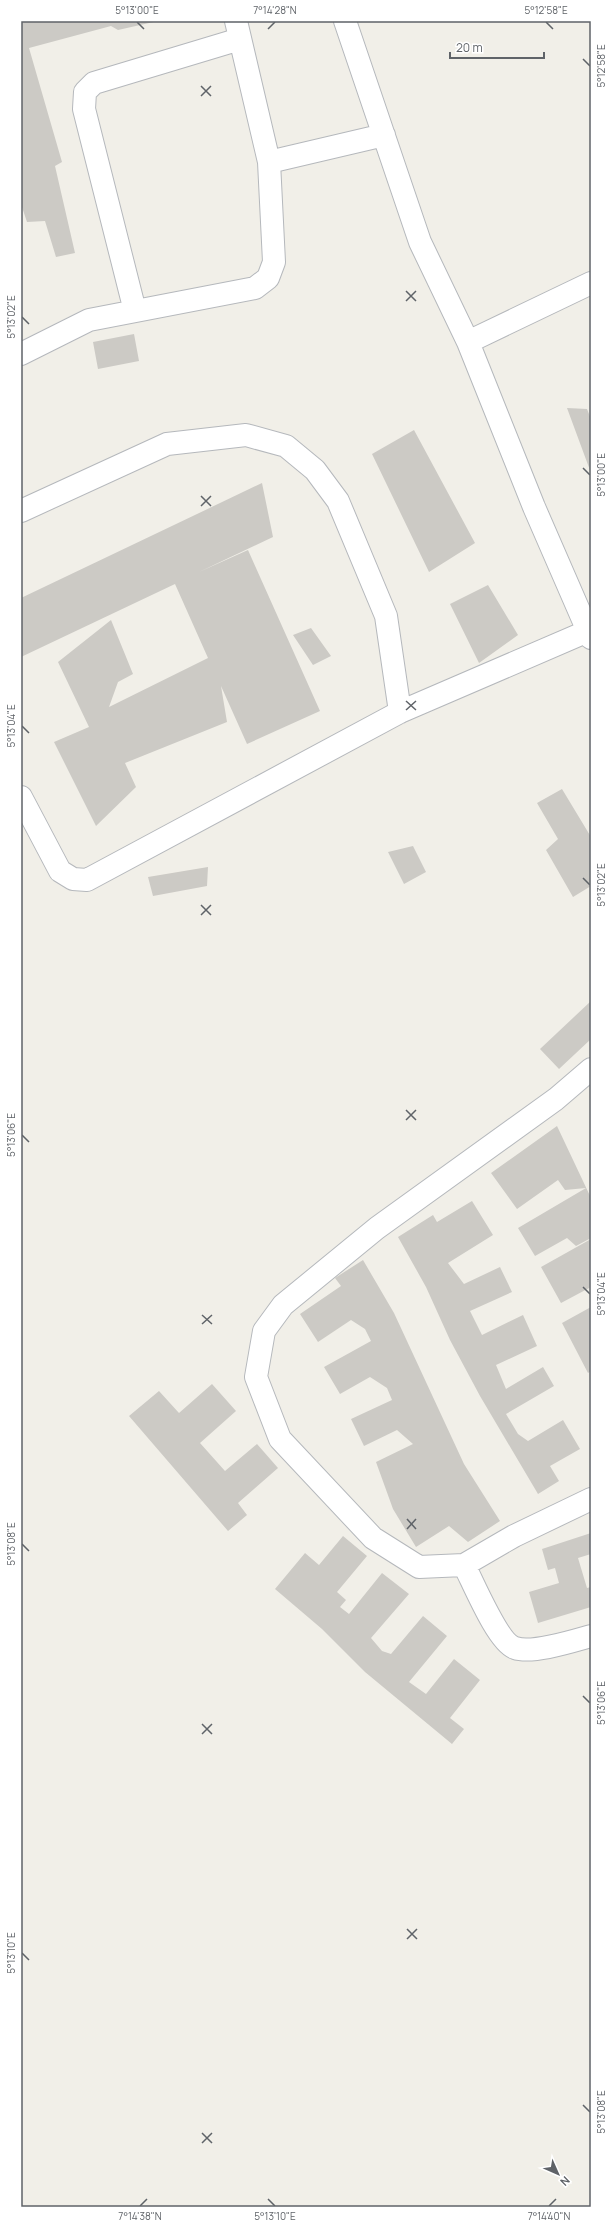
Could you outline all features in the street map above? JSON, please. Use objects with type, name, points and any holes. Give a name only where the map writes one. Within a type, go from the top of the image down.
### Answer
[{"type":"street","points":[[21,797],[60,871],[73,879],[88,880],[400,712],[589,634],[534,507],[468,342],[420,242],[345,21]]},
{"type":"street","points":[[21,354],[89,320],[255,288],[268,278],[274,262],[269,162],[238,30],[94,83],[85,92],[84,109],[135,311]]},
{"type":"street","points":[[269,162],[384,135]]},
{"type":"street","points":[[468,342],[591,283]]},
{"type":"street","points":[[21,511],[167,444],[246,435],[286,446],[315,470],[338,501],[386,616],[400,712]]},
{"type":"street","points":[[591,1069],[556,1099],[377,1228],[283,1305],[264,1331],[256,1377],[280,1439],[373,1538],[419,1566],[464,1565],[514,1536],[591,1499]]},
{"type":"street","points":[[464,1565],[501,1637],[515,1648],[546,1648],[591,1636]]},
{"type":"building","points":[[21,21],[158,21],[118,30],[111,26],[29,48],[62,162],[55,166],[75,253],[56,257],[45,221],[27,222],[21,204]]},
{"type":"building","points":[[134,334],[139,361],[98,369],[93,342]]},
{"type":"building","points":[[567,408],[587,409],[591,419],[591,473]]},
{"type":"building","points":[[414,430],[475,543],[429,572],[372,454]]},
{"type":"building","points":[[262,483],[273,537],[199,572],[248,550],[320,711],[247,744],[221,686],[227,722],[125,763],[136,787],[96,826],[54,742],[89,727],[58,662],[111,620],[133,674],[118,682],[109,707],[208,658],[175,584],[21,657],[21,598]]},
{"type":"building","points":[[488,585],[518,635],[479,663],[450,604]]},
{"type":"building","points":[[311,628],[331,656],[313,665],[293,635]]},
{"type":"building","points":[[562,789],[591,837],[591,886],[573,897],[546,850],[558,839],[537,803]]},
{"type":"building","points":[[413,846],[426,872],[404,884],[388,852]]},
{"type":"building","points":[[208,867],[207,886],[153,896],[148,877]]},
{"type":"building","points":[[591,1001],[591,1039],[559,1069],[540,1049]]},
{"type":"building","points":[[557,1126],[591,1198],[591,1238],[576,1246],[567,1238],[535,1256],[518,1228],[586,1188],[565,1190],[558,1180],[517,1209],[491,1173]]},
{"type":"building","points":[[472,1201],[493,1235],[448,1263],[464,1284],[500,1267],[512,1292],[470,1311],[482,1335],[523,1315],[537,1346],[496,1365],[506,1389],[543,1367],[554,1386],[506,1414],[518,1434],[528,1441],[563,1420],[580,1449],[550,1466],[559,1481],[538,1494],[480,1396],[450,1340],[426,1287],[398,1237],[433,1215],[437,1222]]},
{"type":"building","points":[[591,1239],[591,1287],[561,1303],[541,1267]]},
{"type":"building","points":[[363,1260],[394,1313],[464,1464],[500,1521],[468,1542],[449,1526],[416,1547],[393,1509],[376,1462],[413,1444],[397,1430],[364,1446],[351,1419],[392,1400],[387,1388],[370,1377],[340,1394],[324,1367],[371,1341],[365,1329],[351,1320],[318,1342],[300,1314],[341,1286],[335,1278]]},
{"type":"building","points":[[591,1307],[591,1371],[588,1373],[562,1323]]},
{"type":"building","points":[[212,1384],[236,1411],[200,1443],[225,1471],[257,1444],[278,1468],[238,1503],[247,1515],[228,1531],[129,1416],[159,1391],[179,1413]]},
{"type":"building","points":[[591,1533],[591,1554],[578,1558],[587,1588],[591,1587],[591,1607],[538,1623],[529,1592],[559,1583],[555,1568],[548,1570],[542,1549]]},
{"type":"building","points":[[343,1536],[367,1556],[337,1592],[346,1600],[340,1607],[349,1614],[382,1573],[409,1594],[371,1638],[382,1651],[391,1654],[423,1616],[447,1636],[409,1682],[426,1694],[454,1659],[480,1680],[450,1718],[464,1729],[452,1744],[365,1672],[322,1629],[275,1589],[305,1553],[319,1565]]}]
